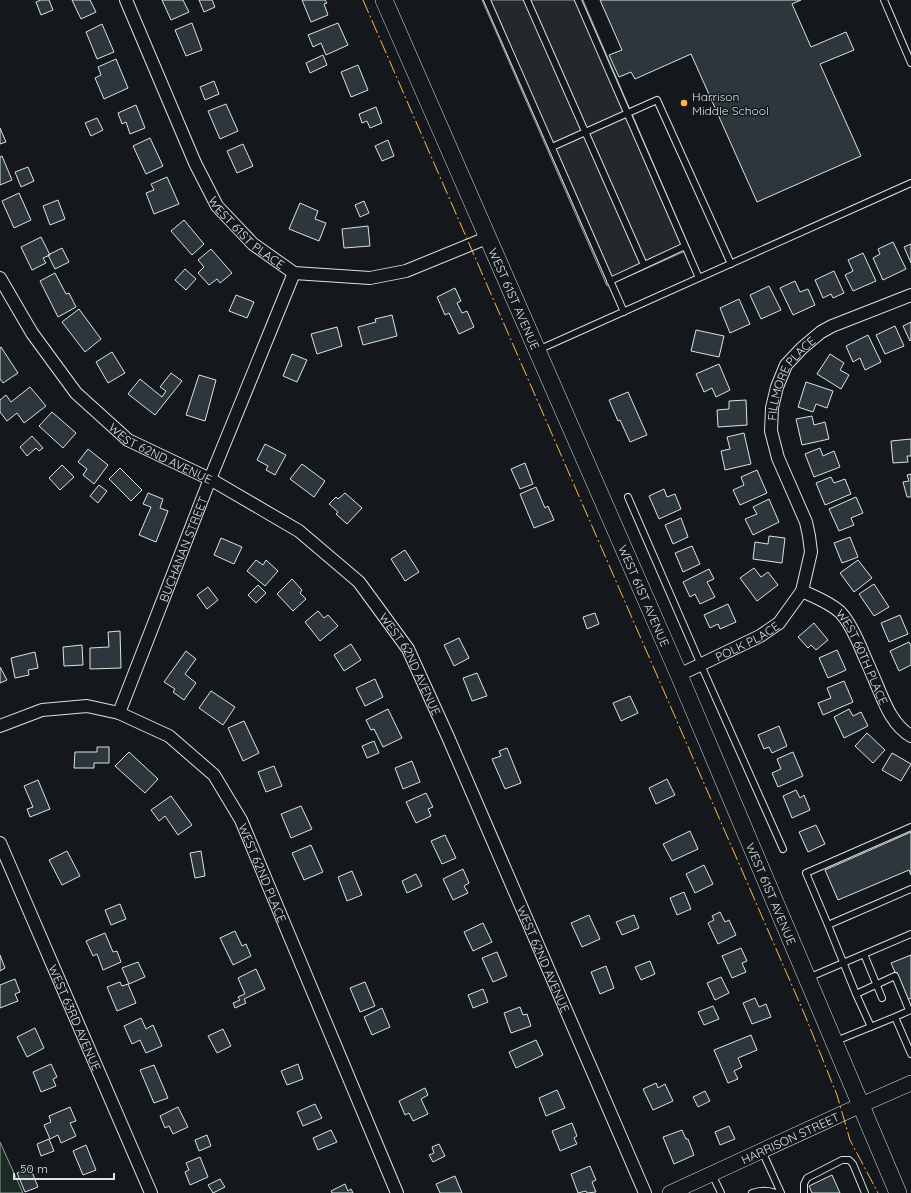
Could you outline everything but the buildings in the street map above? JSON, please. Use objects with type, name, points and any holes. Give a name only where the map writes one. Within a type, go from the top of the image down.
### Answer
[{"type":"main road","name":"WEST 61ST AVENUE","points":[[384,0],[489,237],[679,675],[898,1193]]},
{"type":"street","name":"WEST 61ST PLACE","points":[[126,0],[195,162],[217,206],[253,244],[294,273],[370,278],[406,271],[489,237]]},
{"type":"street","name":"BUCHANAN STREET","points":[[119,713],[210,479],[294,273]]},
{"type":"street","name":"WEST 62ND AVENUE","points":[[0,278],[32,333],[76,393],[128,440],[210,479],[299,531],[360,582],[408,649],[448,737],[645,1193]]},
{"type":"street","name":"FILLMORE PLACE","points":[[802,591],[811,552],[809,536],[806,522],[778,458],[771,431],[772,408],[776,387],[786,365],[802,348],[821,332],[832,326],[911,295]]},
{"type":"street","name":"POLK PLACE","points":[[679,675],[760,636],[779,623],[802,591]]},
{"type":"street","name":"WEST 60TH PLACE","points":[[802,591],[830,604],[841,613],[850,625],[857,639],[888,711],[896,723],[911,736]]},
{"type":"street","name":"WEST 62ND PLACE","points":[[0,726],[42,710],[87,706],[119,713],[169,736],[214,775],[241,820],[397,1193]]},
{"type":"street","name":"WEST 63RD AVENUE","points":[[0,843],[151,1193]]},
{"type":"street","name":"HARRISON STREET","points":[[670,1193],[911,1083]]},
{"type":"lane","points":[[487,0],[624,312]]},
{"type":"lane","points":[[527,0],[644,265]]},
{"type":"lane","points":[[578,0],[698,278]]},
{"type":"lane","points":[[884,0],[911,63]]},
{"type":"lane","points":[[552,147],[657,100],[731,264]]},
{"type":"lane","points":[[538,350],[911,182]]},
{"type":"lane","points":[[610,280],[685,246]]},
{"type":"lane","points":[[628,497],[783,849]]},
{"type":"lane","points":[[871,1027],[806,873],[911,827]]},
{"type":"lane","points":[[828,925],[911,889]]},
{"type":"lane","points":[[807,978],[911,934]]},
{"type":"lane","points":[[864,954],[882,998]]},
{"type":"lane","points":[[835,1042],[910,1010],[895,976],[856,994]]},
{"type":"lane","points":[[891,1017],[909,1044],[911,1054]]},
{"type":"lane","points":[[762,1151],[782,1193]]},
{"type":"lane","points":[[804,1193],[804,1184],[807,1178],[842,1160],[849,1160],[853,1164],[865,1193]]},
{"type":"lane","points":[[712,1174],[721,1193]]},
{"type":"lane","points":[[752,1193],[765,1190],[776,1193]]},
{"type":"green space","points":[[0,1142],[23,1193],[0,1193]]},
{"type":"shaded area","points":[[482,0],[583,0],[690,249],[607,286]]},
{"type":"power","points":[[363,0],[804,1013],[837,1095],[850,1140],[878,1193]]},
{"type":"place","name":"Harrison Middle School","points":[[684,103]]}]
